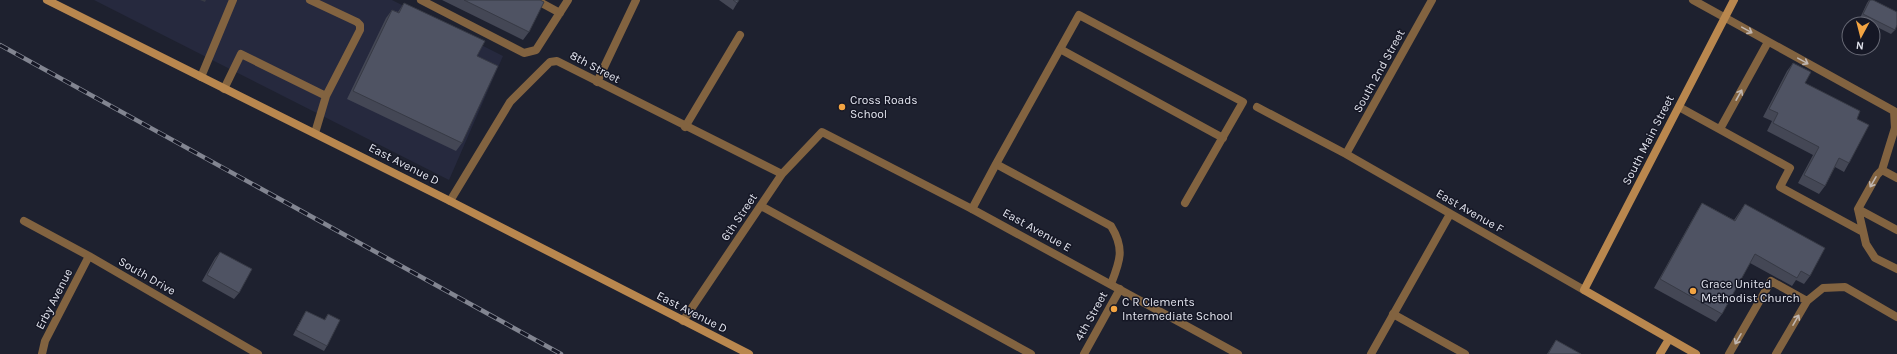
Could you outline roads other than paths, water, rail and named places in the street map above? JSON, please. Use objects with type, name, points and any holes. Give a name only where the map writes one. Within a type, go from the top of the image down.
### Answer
[{"type":"main road","name":"East Avenue D","points":[[47,0],[450,201],[749,354]]},
{"type":"main road","name":"South Main Street","points":[[1584,290],[1734,0]]},
{"type":"main road","name":"East Avenue F","points":[[1584,290],[1696,354]]},
{"type":"main road","points":[[1660,354],[1669,339]]},
{"type":"street","points":[[201,77],[234,0]]},
{"type":"street","points":[[310,0],[360,25],[360,30],[326,96],[315,133]]},
{"type":"street","points":[[421,0],[524,53],[536,50],[568,0]]},
{"type":"street","points":[[536,0],[560,13]]},
{"type":"street","points":[[597,82],[636,0]]},
{"type":"street","name":"South 2nd Street","points":[[1346,154],[1432,0]]},
{"type":"street","points":[[1694,0],[1894,111],[1895,128],[1882,170],[1877,175],[1858,209],[1866,244],[1875,258],[1897,269]]},
{"type":"street","points":[[972,209],[1079,15],[1243,102],[1185,203]]},
{"type":"street","points":[[685,127],[740,35]]},
{"type":"street","points":[[1720,129],[1768,42]]},
{"type":"street","points":[[1060,49],[1223,138]]},
{"type":"street","points":[[224,89],[242,54],[326,96]]},
{"type":"street","name":"8th Street","points":[[450,201],[510,102],[550,62],[557,62],[782,174]]},
{"type":"street","name":"East Avenue F","points":[[1257,107],[1346,154],[1584,290]]},
{"type":"street","points":[[1679,107],[1790,168],[1780,187],[1863,232]]},
{"type":"street","name":"6th Street","points":[[683,321],[782,174],[822,132]]},
{"type":"street","name":"East Avenue E","points":[[822,132],[972,209],[1238,354]]},
{"type":"street","points":[[996,164],[1111,226],[1118,240],[1121,255],[1111,284]]},
{"type":"street","points":[[1882,170],[1897,178]]},
{"type":"street","points":[[761,206],[1031,354]]},
{"type":"street","points":[[1858,209],[1897,230]]},
{"type":"street","points":[[1370,354],[1450,214]]},
{"type":"street","name":"South Drive","points":[[24,221],[89,256],[258,354]]},
{"type":"street","name":"Erby Avenue","points":[[42,354],[45,341],[89,256]]},
{"type":"street","points":[[1730,354],[1771,281],[1807,301]]},
{"type":"street","points":[[1776,354],[1807,301],[1823,288],[1845,287],[1897,317]]},
{"type":"street","name":"4th Street","points":[[1084,354],[1120,289]]},
{"type":"street","points":[[1393,314],[1465,354]]},
{"type":"railway","points":[[0,45],[561,354]]},
{"type":"place","name":"Cross Roads School","points":[[842,107]]},
{"type":"place","name":"Grace United Methodist Church","points":[[1693,291]]},
{"type":"place","name":"C R Clements Intermediate School","points":[[1114,309]]}]
